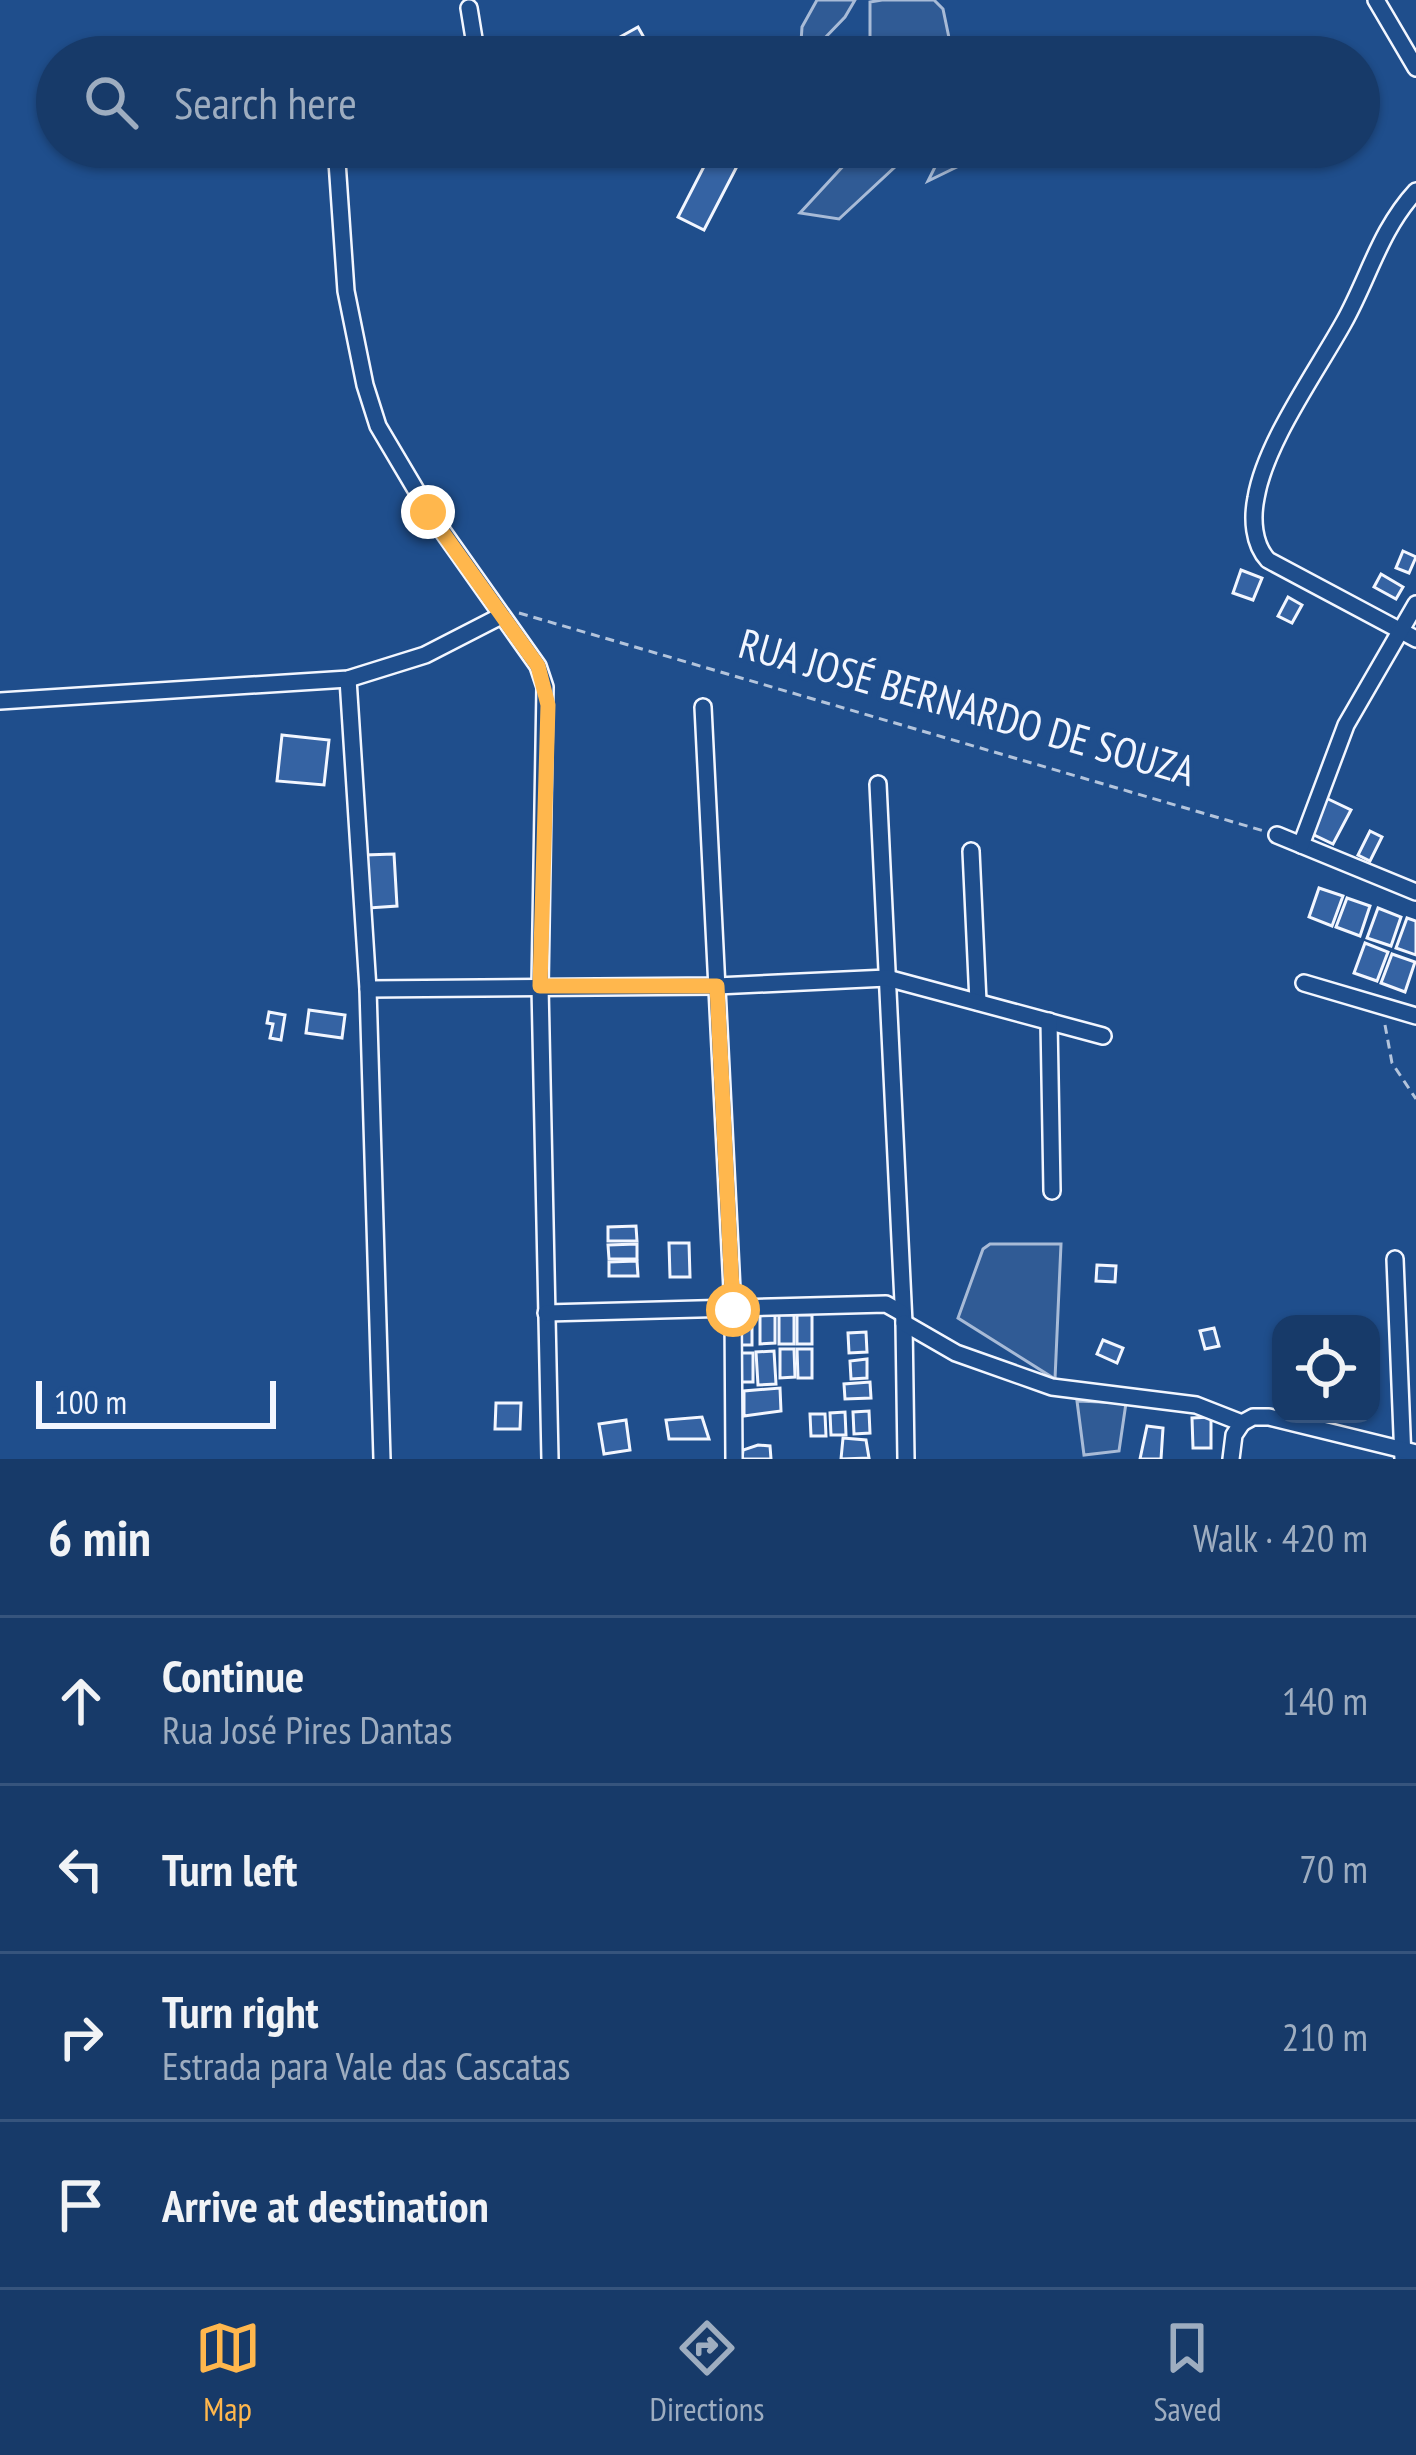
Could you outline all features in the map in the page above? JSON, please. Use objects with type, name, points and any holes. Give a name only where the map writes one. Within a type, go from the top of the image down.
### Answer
[{"type":"street","points":[[1376,0],[1416,68]]},
{"type":"street","points":[[469,8],[474,36]]},
{"type":"street","points":[[337,168],[346,291],[364,385],[378,426],[428,512],[538,666],[548,705],[540,986],[550,1459]]},
{"type":"street","points":[[1409,635],[1268,560],[1256,538],[1255,501],[1280,437],[1349,312],[1379,243],[1412,200]]},
{"type":"street","points":[[1301,845],[1346,725],[1409,635],[1416,604]]},
{"type":"street","points":[[0,701],[348,679],[425,656],[496,611]]},
{"type":"street","points":[[348,679],[368,989],[382,1459]]},
{"type":"street","points":[[703,707],[733,1310],[734,1459]]},
{"type":"street","points":[[878,784],[906,1459]]},
{"type":"street","points":[[1277,835],[1416,892]]},
{"type":"street","points":[[971,851],[978,1002]]},
{"type":"street","points":[[368,989],[717,986],[886,979],[1103,1036]]},
{"type":"street","points":[[1304,983],[1416,1016]]},
{"type":"street","points":[[1048,1022],[1052,1191]]},
{"type":"street","points":[[1231,1459],[1234,1435],[1253,1417],[1408,1454],[1395,1259]]},
{"type":"street","points":[[546,1313],[886,1304],[956,1353],[1052,1387],[1196,1405],[1242,1423]]},
{"type":"path","name":"RUA JOSÉ BERNARDO DE SOUZA","points":[[496,611],[1277,835]]},
{"type":"path","points":[[1381,1006],[1392,1063],[1416,1100]]},
{"type":"shaded area","points":[[817,0],[855,0],[827,36],[801,36]]},
{"type":"shaded area","points":[[934,0],[943,9],[949,36],[870,36],[870,2]]},
{"type":"shaded area","points":[[841,168],[894,168],[839,219],[800,213]]},
{"type":"shaded area","points":[[934,168],[955,168],[928,181]]},
{"type":"shaded area","points":[[990,1244],[1061,1244],[1055,1379],[958,1318],[983,1249]]},
{"type":"shaded area","points":[[1077,1401],[1126,1403],[1119,1451],[1084,1455]]},
{"type":"building","points":[[638,27],[643,36],[622,36]]},
{"type":"building","points":[[703,168],[736,168],[704,230],[678,217]]},
{"type":"building","points":[[1403,551],[1416,557],[1409,573],[1396,568]]},
{"type":"building","points":[[1241,570],[1262,578],[1253,600],[1233,593]]},
{"type":"building","points":[[1381,574],[1403,587],[1396,599],[1374,587]]},
{"type":"building","points":[[1288,597],[1302,605],[1292,623],[1278,616]]},
{"type":"building","points":[[282,735],[329,740],[324,785],[277,781]]},
{"type":"building","points":[[1326,798],[1351,810],[1333,844],[1308,832]]},
{"type":"building","points":[[1370,831],[1382,837],[1370,861],[1358,855]]},
{"type":"building","points":[[394,854],[397,906],[369,908],[365,855]]},
{"type":"building","points":[[1319,888],[1343,896],[1332,926],[1309,917]]},
{"type":"building","points":[[1347,898],[1370,906],[1360,936],[1336,927]]},
{"type":"building","points":[[1378,908],[1401,917],[1391,946],[1367,938]]},
{"type":"building","points":[[1407,918],[1416,921],[1416,955],[1396,948]]},
{"type":"building","points":[[1365,943],[1388,952],[1377,981],[1354,973]]},
{"type":"building","points":[[1392,954],[1415,962],[1405,992],[1381,983]]},
{"type":"building","points":[[309,1010],[345,1015],[342,1038],[306,1033]]},
{"type":"building","points":[[269,1012],[285,1015],[281,1040],[270,1038]]},
{"type":"building","points":[[636,1226],[637,1241],[608,1241],[608,1227]]},
{"type":"building","points":[[669,1243],[689,1243],[690,1277],[670,1277]]},
{"type":"building","points":[[637,1244],[637,1259],[609,1259],[608,1245]]},
{"type":"building","points":[[637,1261],[638,1276],[609,1276],[609,1262]]},
{"type":"building","points":[[1097,1265],[1116,1266],[1115,1282],[1096,1281]]},
{"type":"building","points":[[752,1315],[752,1345],[735,1345],[735,1316]]},
{"type":"building","points":[[760,1315],[775,1315],[775,1343],[760,1344]]},
{"type":"building","points":[[779,1315],[794,1315],[794,1344],[779,1344]]},
{"type":"building","points":[[797,1315],[812,1315],[812,1344],[797,1344]]},
{"type":"building","points":[[1214,1328],[1219,1346],[1205,1349],[1200,1331]]},
{"type":"building","points":[[866,1332],[867,1352],[849,1353],[848,1333]]},
{"type":"building","points":[[1103,1340],[1123,1348],[1117,1363],[1097,1354]]},
{"type":"building","points":[[780,1349],[794,1349],[795,1377],[780,1378]]},
{"type":"building","points":[[797,1349],[812,1349],[812,1378],[798,1378]]},
{"type":"building","points":[[774,1351],[776,1384],[758,1385],[756,1352]]},
{"type":"building","points":[[739,1353],[753,1353],[753,1382],[739,1382]]},
{"type":"building","points":[[867,1359],[867,1378],[851,1379],[850,1361]]},
{"type":"building","points":[[870,1382],[871,1398],[845,1399],[844,1384]]},
{"type":"building","points":[[780,1388],[781,1411],[744,1416],[744,1391]]},
{"type":"building","points":[[496,1403],[521,1403],[520,1429],[495,1429]]},
{"type":"building","points":[[869,1411],[870,1433],[854,1434],[853,1412]]},
{"type":"building","points":[[845,1412],[846,1435],[831,1435],[830,1413]]},
{"type":"building","points":[[810,1414],[825,1414],[826,1436],[811,1436]]},
{"type":"building","points":[[702,1417],[709,1439],[669,1439],[666,1420]]},
{"type":"building","points":[[1211,1417],[1211,1448],[1193,1448],[1192,1418]]},
{"type":"building","points":[[626,1420],[630,1450],[604,1454],[599,1424]]},
{"type":"building","points":[[1147,1426],[1163,1428],[1161,1459],[1140,1459]]},
{"type":"building","points":[[843,1438],[866,1440],[869,1458],[841,1459]]},
{"type":"building","points":[[770,1446],[771,1459],[742,1459],[743,1450]]},
{"type":"route","points":[[428,512],[538,666],[545,687],[540,986],[717,986],[733,1310]]}]
